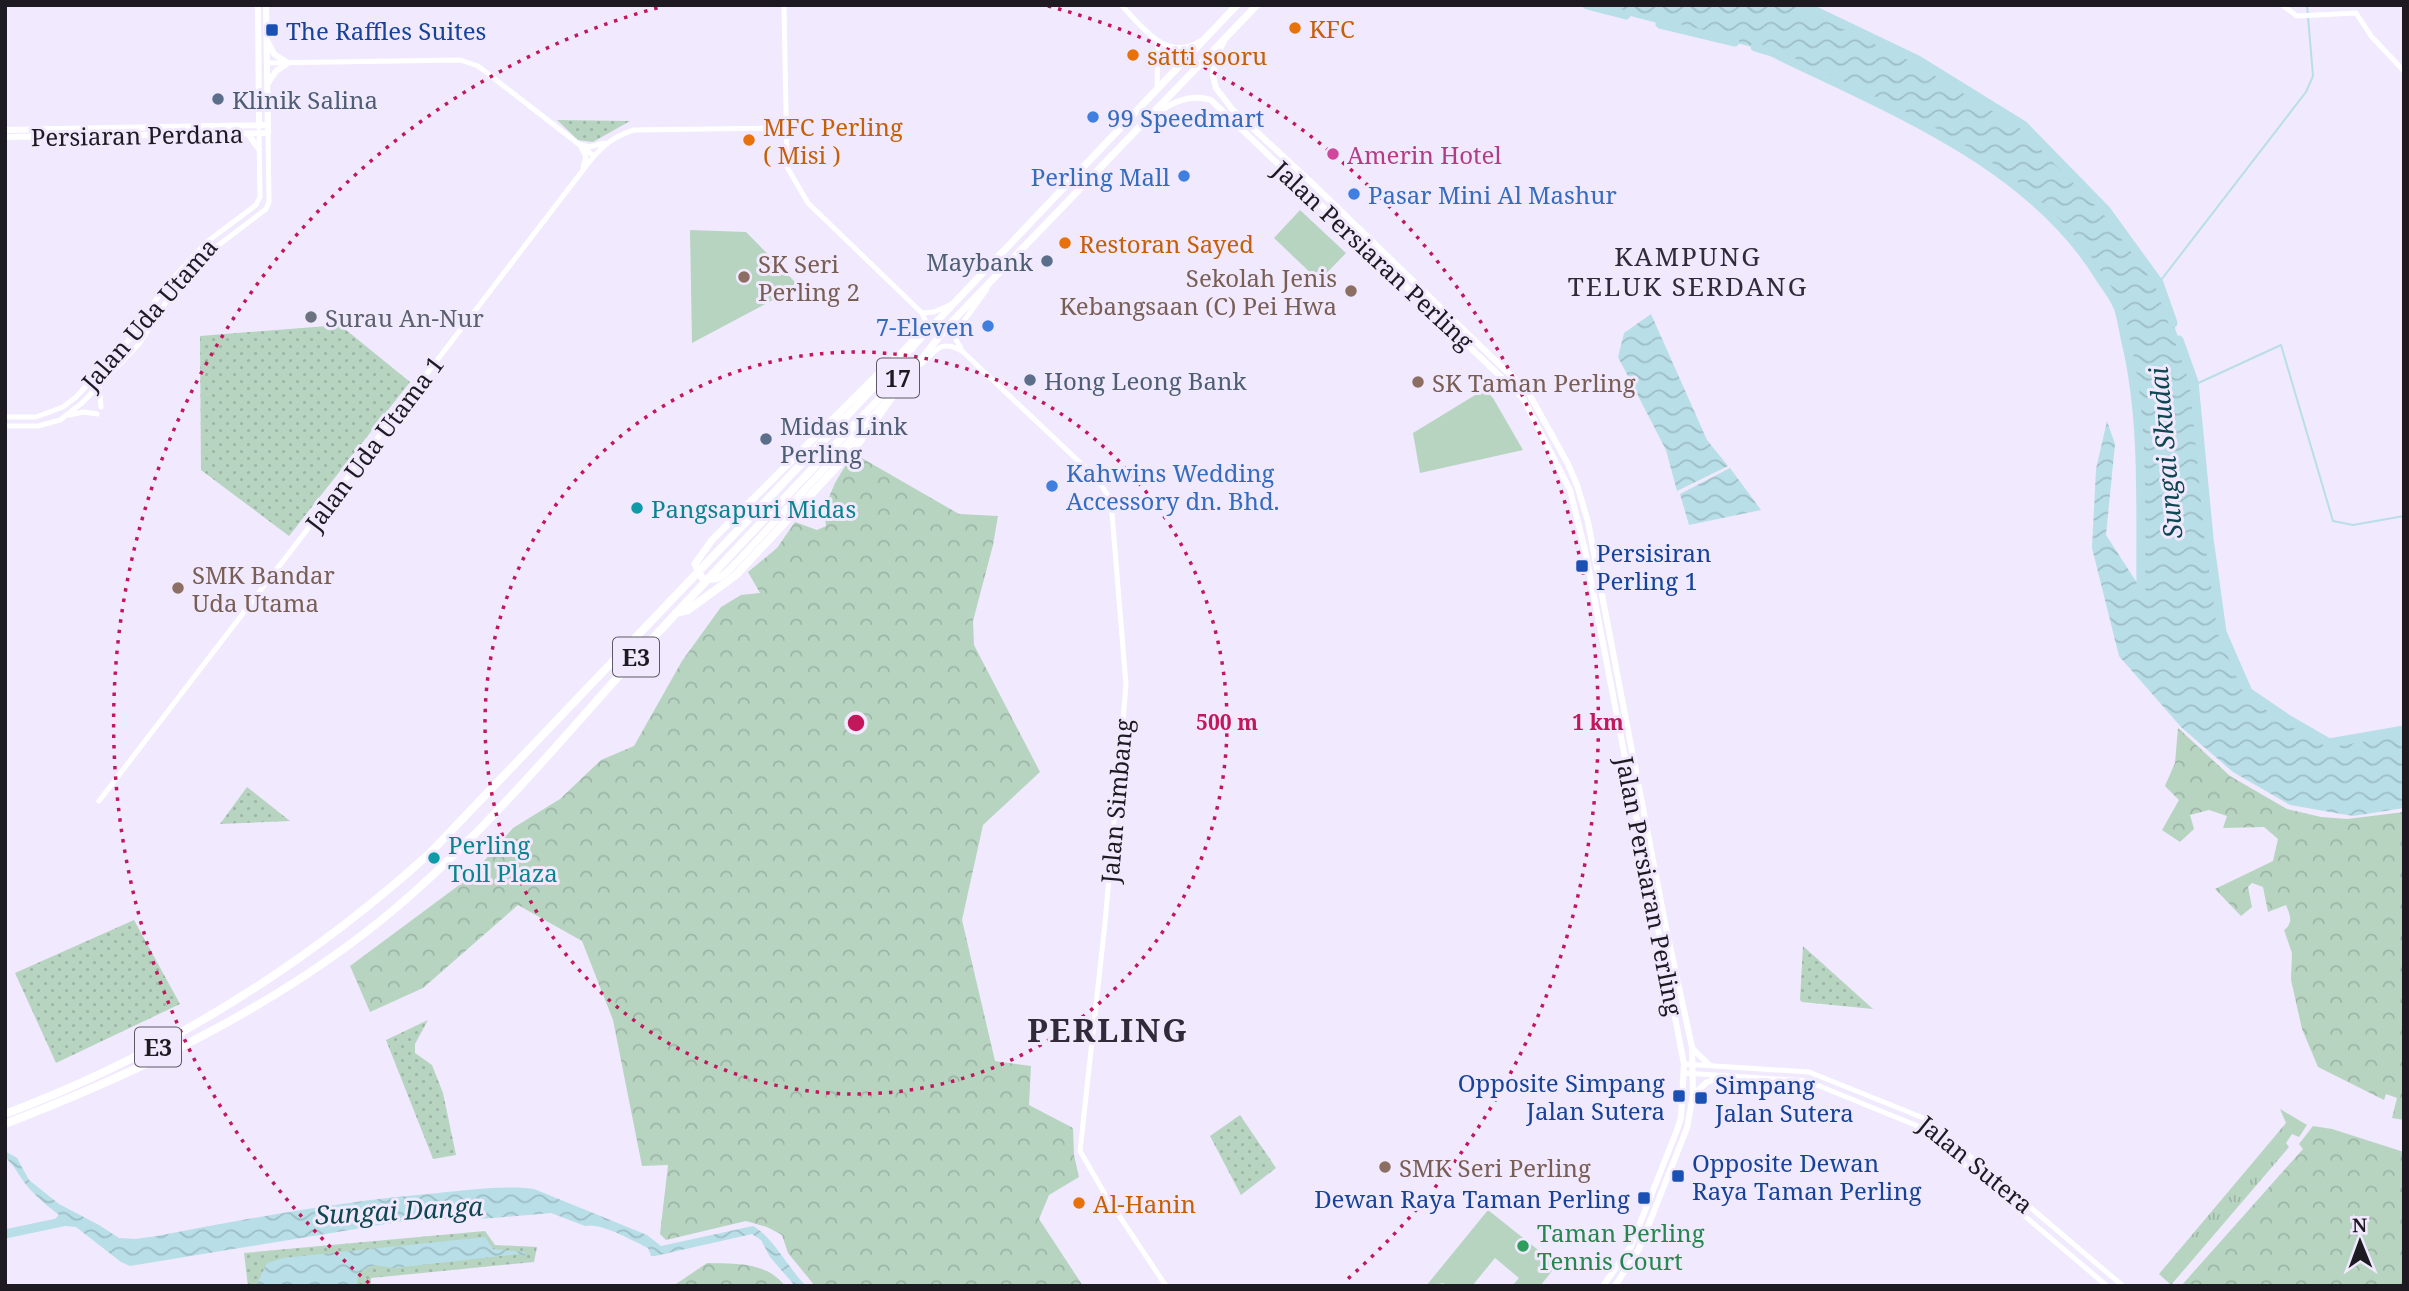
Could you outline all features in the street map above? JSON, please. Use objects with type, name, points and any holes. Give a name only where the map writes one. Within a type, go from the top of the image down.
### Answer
[{"type":"highway","name":"17","points":[[845,418],[1237,5]]},
{"type":"highway","name":"17","points":[[854,425],[1256,5]]},
{"type":"highway","points":[[676,613],[688,610],[736,575],[857,445],[943,332]]},
{"type":"highway","points":[[893,395],[722,577],[709,581],[702,578],[695,564],[698,557],[897,356],[912,349]]},
{"type":"highway","name":"E3","points":[[5,1114],[122,1065],[231,1005],[380,896],[430,853],[845,418]]},
{"type":"highway","name":"E3","points":[[5,1124],[121,1076],[239,1017],[308,973],[390,913],[509,799],[676,613],[854,425]]},
{"type":"main road","name":"Jalan Uda Utama","points":[[258,5],[259,129]]},
{"type":"main road","name":"Jalan Uda Utama","points":[[266,5],[268,129]]},
{"type":"main road","points":[[266,37],[274,54],[288,63],[276,71],[267,85]]},
{"type":"main road","name":"Jalan Persiaran Perling","points":[[1224,41],[1215,60],[1213,76],[1216,88],[1232,109],[1528,392],[1577,485],[1593,548],[1666,928],[1692,1047],[1693,1064],[1690,1116],[1670,1173],[1639,1249],[1615,1286]]},
{"type":"main road","name":"Jalan Persiaran Perling","points":[[1147,119],[1178,100],[1202,97],[1211,100],[1523,398],[1570,490],[1585,550],[1684,1064],[1681,1118],[1640,1228],[1622,1261],[1603,1286]]},
{"type":"main road","points":[[258,110],[247,129],[259,149]]},
{"type":"main road","name":"Persiaran Perdana","points":[[5,137],[247,129]]},
{"type":"main road","name":"Persiaran Perdana","points":[[5,130],[268,129]]},
{"type":"main road","points":[[1692,1047],[1709,1065]]},
{"type":"main road","points":[[1693,1095],[1707,1082],[1723,1076]]},
{"type":"street","points":[[784,5],[787,167],[808,203],[922,313],[927,324],[897,356]]},
{"type":"street","points":[[1121,5],[1158,43],[1183,46],[1195,44],[1211,33]]},
{"type":"street","points":[[2282,5],[2297,16],[2356,13],[2371,36],[2404,71]]},
{"type":"street","points":[[1157,90],[1158,43]]},
{"type":"street","points":[[266,63],[460,60],[478,66],[594,156]]},
{"type":"street","name":"Jalan Uda Utama 1","points":[[99,801],[607,142],[634,131],[785,128]]},
{"type":"street","name":"Jalan Uda Utama","points":[[5,417],[36,417],[48,414],[63,407],[82,391],[128,341],[164,288],[208,240],[256,205],[260,197],[259,129]]},
{"type":"street","name":"Jalan Uda Utama","points":[[5,426],[38,426],[60,420],[139,344],[172,293],[216,247],[266,209],[269,202],[268,129]]},
{"type":"street","points":[[579,144],[589,147],[607,142]]},
{"type":"street","points":[[579,144],[586,157],[583,170]]},
{"type":"street","points":[[962,351],[956,332],[993,281]]},
{"type":"street","points":[[922,313],[934,312],[953,303]]},
{"type":"street","points":[[911,373],[943,345],[950,345],[962,351]]},
{"type":"street","name":"Jalan Simbang","points":[[962,351],[1090,472],[1111,501],[1126,684],[1105,923],[1080,1151],[1106,1196],[1166,1286]]},
{"type":"street","points":[[99,385],[101,407]]},
{"type":"street","points":[[66,415],[84,412],[97,414]]},
{"type":"street","name":"Jalan Sutera","points":[[1684,1064],[1809,1072],[1926,1119],[2123,1286]]},
{"type":"street","name":"Jalan Sutera","points":[[1684,1073],[1807,1081],[1920,1128],[2107,1286]]},
{"type":"green space","points":[[557,120],[630,121],[593,142],[578,140]]},
{"type":"green space","points":[[1300,210],[1346,253],[1319,281],[1274,238]]},
{"type":"green space","points":[[690,230],[746,232],[799,286],[692,343]]},
{"type":"green space","points":[[340,325],[410,382],[289,536],[201,470],[200,336]]},
{"type":"green space","points":[[1485,389],[1523,450],[1420,473],[1413,433]]},
{"type":"green space","points":[[853,453],[959,514],[998,516],[973,621],[974,645],[1040,772],[983,825],[962,920],[995,1061],[1031,1066],[1029,1105],[1073,1128],[1074,1155],[1079,1177],[1049,1195],[1039,1219],[1083,1286],[815,1286],[788,1253],[782,1235],[767,1227],[746,1221],[666,1240],[660,1234],[668,1165],[642,1166],[613,1020],[582,941],[518,905],[423,988],[370,1012],[350,966],[470,877],[513,828],[560,799],[601,760],[634,746],[682,661],[721,607],[741,595],[760,593],[748,572],[777,548],[795,522],[817,530],[826,526],[824,509],[835,483]]},
{"type":"green space","points":[[2178,728],[2230,776],[2287,809],[2321,817],[2347,819],[2404,812],[2404,1120],[2392,1118],[2397,1098],[2386,1094],[2384,1100],[2318,1067],[2302,1029],[2291,980],[2292,953],[2284,930],[2290,922],[2286,905],[2268,912],[2263,887],[2252,883],[2248,887],[2252,907],[2241,916],[2215,889],[2273,861],[2278,839],[2264,827],[2223,828],[2227,816],[2209,810],[2190,815],[2194,829],[2180,842],[2162,830],[2179,800],[2165,786],[2175,763]]},
{"type":"green space","points":[[247,787],[290,821],[220,824]]},
{"type":"green space","points":[[134,920],[180,1004],[56,1063],[15,973]]},
{"type":"green space","points":[[1803,946],[1873,1009],[1802,1002]]},
{"type":"green space","points":[[428,1020],[415,1044],[415,1053],[432,1065],[443,1093],[456,1155],[433,1159],[386,1040]]},
{"type":"green space","points":[[2280,1109],[2307,1125],[2299,1137],[2292,1134],[2286,1143],[2289,1147],[2171,1285],[2159,1274],[2286,1123]]},
{"type":"green space","points":[[1240,1115],[1276,1168],[1241,1195],[1210,1136]]},
{"type":"green space","points":[[2313,1126],[2332,1129],[2404,1152],[2404,1286],[2181,1286],[2303,1149],[2299,1144]]},
{"type":"green space","name":"Taman Perling Tennis Court","points":[[1488,1210],[1557,1265],[1540,1286],[1512,1286],[1519,1278],[1495,1258],[1472,1286],[1444,1286],[1444,1283],[1426,1286]]},
{"type":"green space","points":[[485,1231],[495,1245],[537,1247],[534,1262],[371,1278],[371,1286],[248,1286],[244,1253]]},
{"type":"green space","points":[[707,1263],[759,1268],[769,1272],[785,1286],[673,1286]]},
{"type":"water","name":"Sungai Skudai","points":[[1587,5],[1803,5],[1918,60],[2023,125],[2106,210],[2159,283],[2194,382],[2209,538],[2222,632],[2248,692],[2329,743],[2404,730],[2404,808],[2353,816],[2290,805],[2233,772],[2181,727],[2119,656],[2092,548],[2096,469],[2107,421],[2115,444],[2106,535],[2141,589],[2140,458],[2132,368],[2117,306],[2092,264],[2059,222],[2015,185],[1938,134],[1772,52]]},
{"type":"water","points":[[1651,314],[1707,440],[1728,466],[1677,491],[1666,450],[1618,357],[1624,333]]},
{"type":"water","points":[[1730,468],[1761,510],[1689,525],[1680,494]]},
{"type":"water","name":"Sungai Danga","points":[[5,1151],[17,1158],[29,1180],[59,1204],[119,1238],[157,1236],[332,1205],[474,1189],[522,1188],[534,1189],[647,1235],[661,1246],[753,1226],[767,1237],[806,1286],[795,1286],[770,1257],[761,1240],[752,1234],[651,1256],[648,1248],[617,1233],[585,1226],[551,1213],[481,1219],[474,1217],[404,1221],[130,1266],[76,1227],[54,1225],[53,1221],[59,1215],[30,1189],[7,1159]]},
{"type":"water","points":[[485,1237],[493,1249],[525,1252],[525,1256],[518,1254],[394,1268],[375,1265],[358,1272],[357,1286],[256,1286],[267,1263],[283,1258]]},
{"type":"waterway","points":[[1587,5],[1626,15]]},
{"type":"waterway","points":[[1803,5],[1918,60],[2023,125],[2106,210],[2159,283],[2173,323]]},
{"type":"waterway","points":[[2158,284],[2306,92],[2313,76],[2307,5]]},
{"type":"waterway","points":[[1660,24],[1735,42]]},
{"type":"waterway","name":"Sungai Skudai","points":[[1755,47],[1772,52],[1908,118],[1996,171],[2036,202],[2071,238],[2100,278],[2117,305],[2132,372],[2139,434],[2141,591]]},
{"type":"waterway","points":[[2179,340],[2194,382],[2209,538],[2222,632],[2248,692],[2329,743],[2404,730]]},
{"type":"waterway","points":[[2194,385],[2281,345],[2333,521],[2353,525],[2404,516]]},
{"type":"waterway","points":[[5,1234],[62,1222]]},
{"type":"place","name":"KFC","points":[[1295,28]]},
{"type":"place","name":"The Raffles Suites","points":[[272,30]]},
{"type":"place","name":"satti sooru","points":[[1133,55]]},
{"type":"place","name":"Klinik Salina","points":[[218,99]]},
{"type":"place","name":"99 Speedmart","points":[[1093,117]]},
{"type":"place","name":"MFC Perling ( Misi )","points":[[749,140]]},
{"type":"place","name":"Amerin Hotel","points":[[1333,154]]},
{"type":"place","name":"Perling Mall","points":[[1184,176]]},
{"type":"place","name":"Pasar Mini Al Mashur","points":[[1354,194]]},
{"type":"place","name":"Restoran Sayed","points":[[1065,243]]},
{"type":"place","name":"Maybank","points":[[1047,261]]},
{"type":"place","name":"SK Seri Perling 2","points":[[744,277]]},
{"type":"place","name":"Sekolah Jenis Kebangsaan (C) Pei Hwa","points":[[1351,291]]},
{"type":"place","name":"Surau An-Nur","points":[[311,317]]},
{"type":"place","name":"7-Eleven","points":[[988,326]]},
{"type":"place","name":"Hong Leong Bank","points":[[1030,380]]},
{"type":"place","name":"SK Taman Perling","points":[[1418,382]]},
{"type":"place","name":"Midas Link Perling","points":[[766,439]]},
{"type":"place","name":"Kahwins Wedding Accessory dn. Bhd.","points":[[1052,486]]},
{"type":"place","name":"Pangsapuri Midas","points":[[637,508]]},
{"type":"place","name":"Persisiran Perling 1","points":[[1582,566]]},
{"type":"place","name":"SMK Bandar Uda Utama","points":[[178,588]]},
{"type":"place","name":"Perling Toll Plaza","points":[[434,858]]},
{"type":"place","name":"Opposite Simpang Jalan Sutera","points":[[1679,1096]]},
{"type":"place","name":"Simpang Jalan Sutera","points":[[1701,1098]]},
{"type":"place","name":"SMK Seri Perling","points":[[1385,1167]]},
{"type":"place","name":"Opposite Dewan Raya Taman Perling","points":[[1678,1176]]},
{"type":"place","name":"Dewan Raya Taman Perling","points":[[1644,1198]]},
{"type":"place","name":"Al-Hanin","points":[[1079,1203]]},
{"type":"place","name":"Taman Perling Tennis Court","points":[[1523,1246]]},
{"type":"district","name":"KAMPUNG TELUK SERDANG","points":[[1688,271]]},
{"type":"district","name":"PERLING","points":[[1108,1029]]}]
